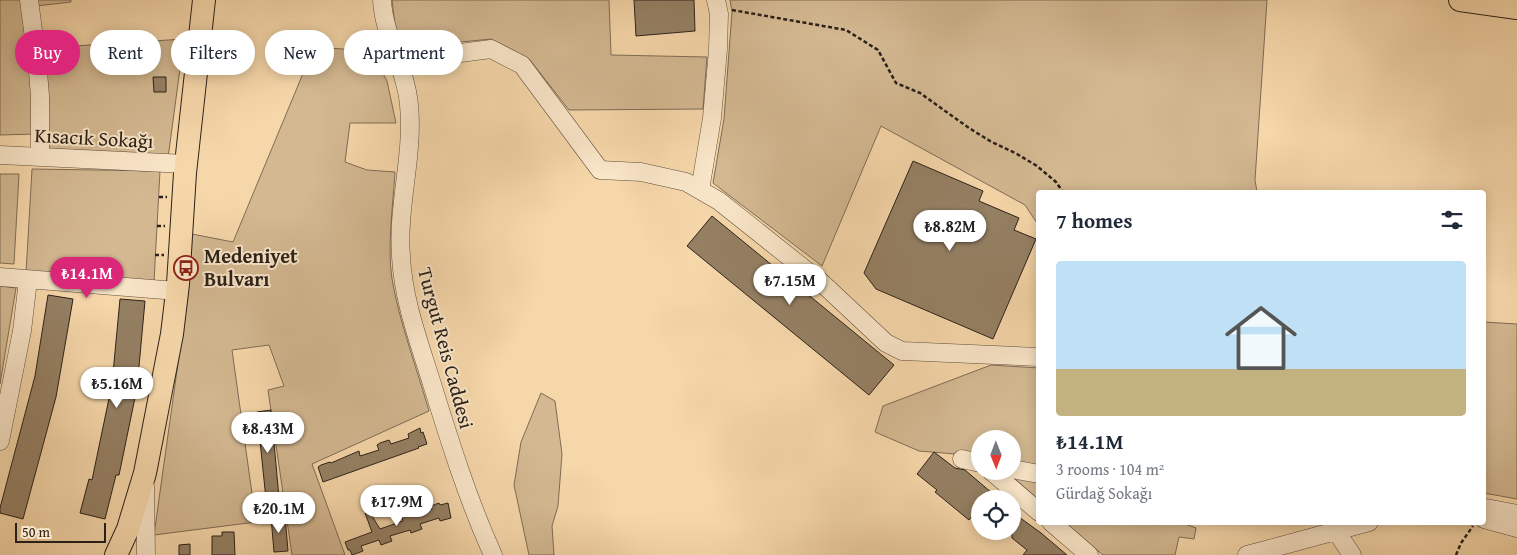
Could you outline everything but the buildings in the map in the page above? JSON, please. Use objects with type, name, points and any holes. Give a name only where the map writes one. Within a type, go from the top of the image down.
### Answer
[{"type":"main road","points":[[116,555],[128,529],[145,473],[172,334],[186,164],[204,0]]},
{"type":"main road","points":[[1460,0],[1517,8]]},
{"type":"street","points":[[29,0],[38,78],[40,157]]},
{"type":"street","name":"Turgut Reis Caddesi","points":[[382,0],[387,30]]},
{"type":"street","points":[[700,190],[712,118],[718,49],[717,4]]},
{"type":"street","points":[[463,53],[491,49],[522,65],[600,170],[641,172],[686,182],[719,201],[807,271],[886,343],[902,351],[1036,357]]},
{"type":"street","name":"Turgut Reis Caddesi","points":[[403,75],[407,92],[410,124],[400,254],[403,280],[408,305],[452,449],[493,555]]},
{"type":"street","name":"Kısacık Sokağı","points":[[0,155],[186,164]]},
{"type":"street","points":[[0,277],[177,291]]},
{"type":"street","points":[[0,441],[22,331],[28,280]]},
{"type":"street","points":[[962,459],[971,461]]},
{"type":"street","points":[[1021,471],[1036,473]]},
{"type":"street","points":[[145,473],[146,555]]},
{"type":"street","points":[[1002,480],[1036,509]]},
{"type":"street","points":[[1486,508],[1517,514]]},
{"type":"street","points":[[1486,520],[1517,528]]},
{"type":"street","points":[[1054,525],[1089,555]]},
{"type":"street","points":[[1247,555],[1358,525]]},
{"type":"street","points":[[1336,531],[1352,555]]},
{"type":"path","points":[[717,4],[846,30],[878,50],[896,83],[920,94],[969,128],[1031,162],[1056,182],[1062,190]]},
{"type":"path","points":[[1456,555],[1461,543],[1473,525]]},
{"type":"shaded area","points":[[0,0],[22,0],[25,30],[15,30],[15,75],[30,75],[36,134],[0,135]]},
{"type":"shaded area","points":[[35,0],[71,0],[71,2],[36,6]]},
{"type":"shaded area","points":[[392,0],[609,0],[611,55],[707,57],[703,109],[569,110],[530,60],[491,39],[463,42],[463,30],[397,30]]},
{"type":"shaded area","points":[[730,0],[1267,0],[1255,180],[1257,190],[1036,190],[1036,222],[1025,205],[881,126],[822,266],[713,183],[724,119],[732,12]]},
{"type":"shaded area","points":[[161,40],[171,40],[171,75],[179,75],[168,158],[46,148],[44,75],[80,75],[80,46],[90,45],[90,75],[161,75]]},
{"type":"shaded area","points":[[334,48],[344,49],[344,75],[384,75],[387,81],[396,123],[350,123],[345,162],[367,170],[395,172],[390,240],[392,279],[404,328],[429,411],[312,464],[345,555],[292,555],[268,390],[284,386],[269,345],[232,350],[256,522],[154,535],[181,342],[192,234],[233,242],[302,75],[334,75]]},
{"type":"shaded area","points":[[32,169],[160,171],[154,282],[26,273]]},
{"type":"shaded area","points":[[0,174],[19,174],[14,264],[0,263]]},
{"type":"shaded area","points":[[0,286],[16,288],[0,384]]},
{"type":"shaded area","points":[[1486,322],[1517,324],[1517,499],[1486,493]]},
{"type":"shaded area","points":[[991,365],[1036,368],[1036,497],[1016,480],[1021,480],[1021,430],[971,430],[971,455],[919,451],[875,432],[883,406]]},
{"type":"shaded area","points":[[541,393],[555,401],[562,454],[558,506],[552,526],[554,555],[529,555],[514,485],[521,442]]},
{"type":"shaded area","points":[[1067,525],[1188,525],[1196,528],[1194,539],[1179,537],[1175,555],[1103,555]]},
{"type":"place","name":"Medeniyet Bulvarı","points":[[186,268]]}]
